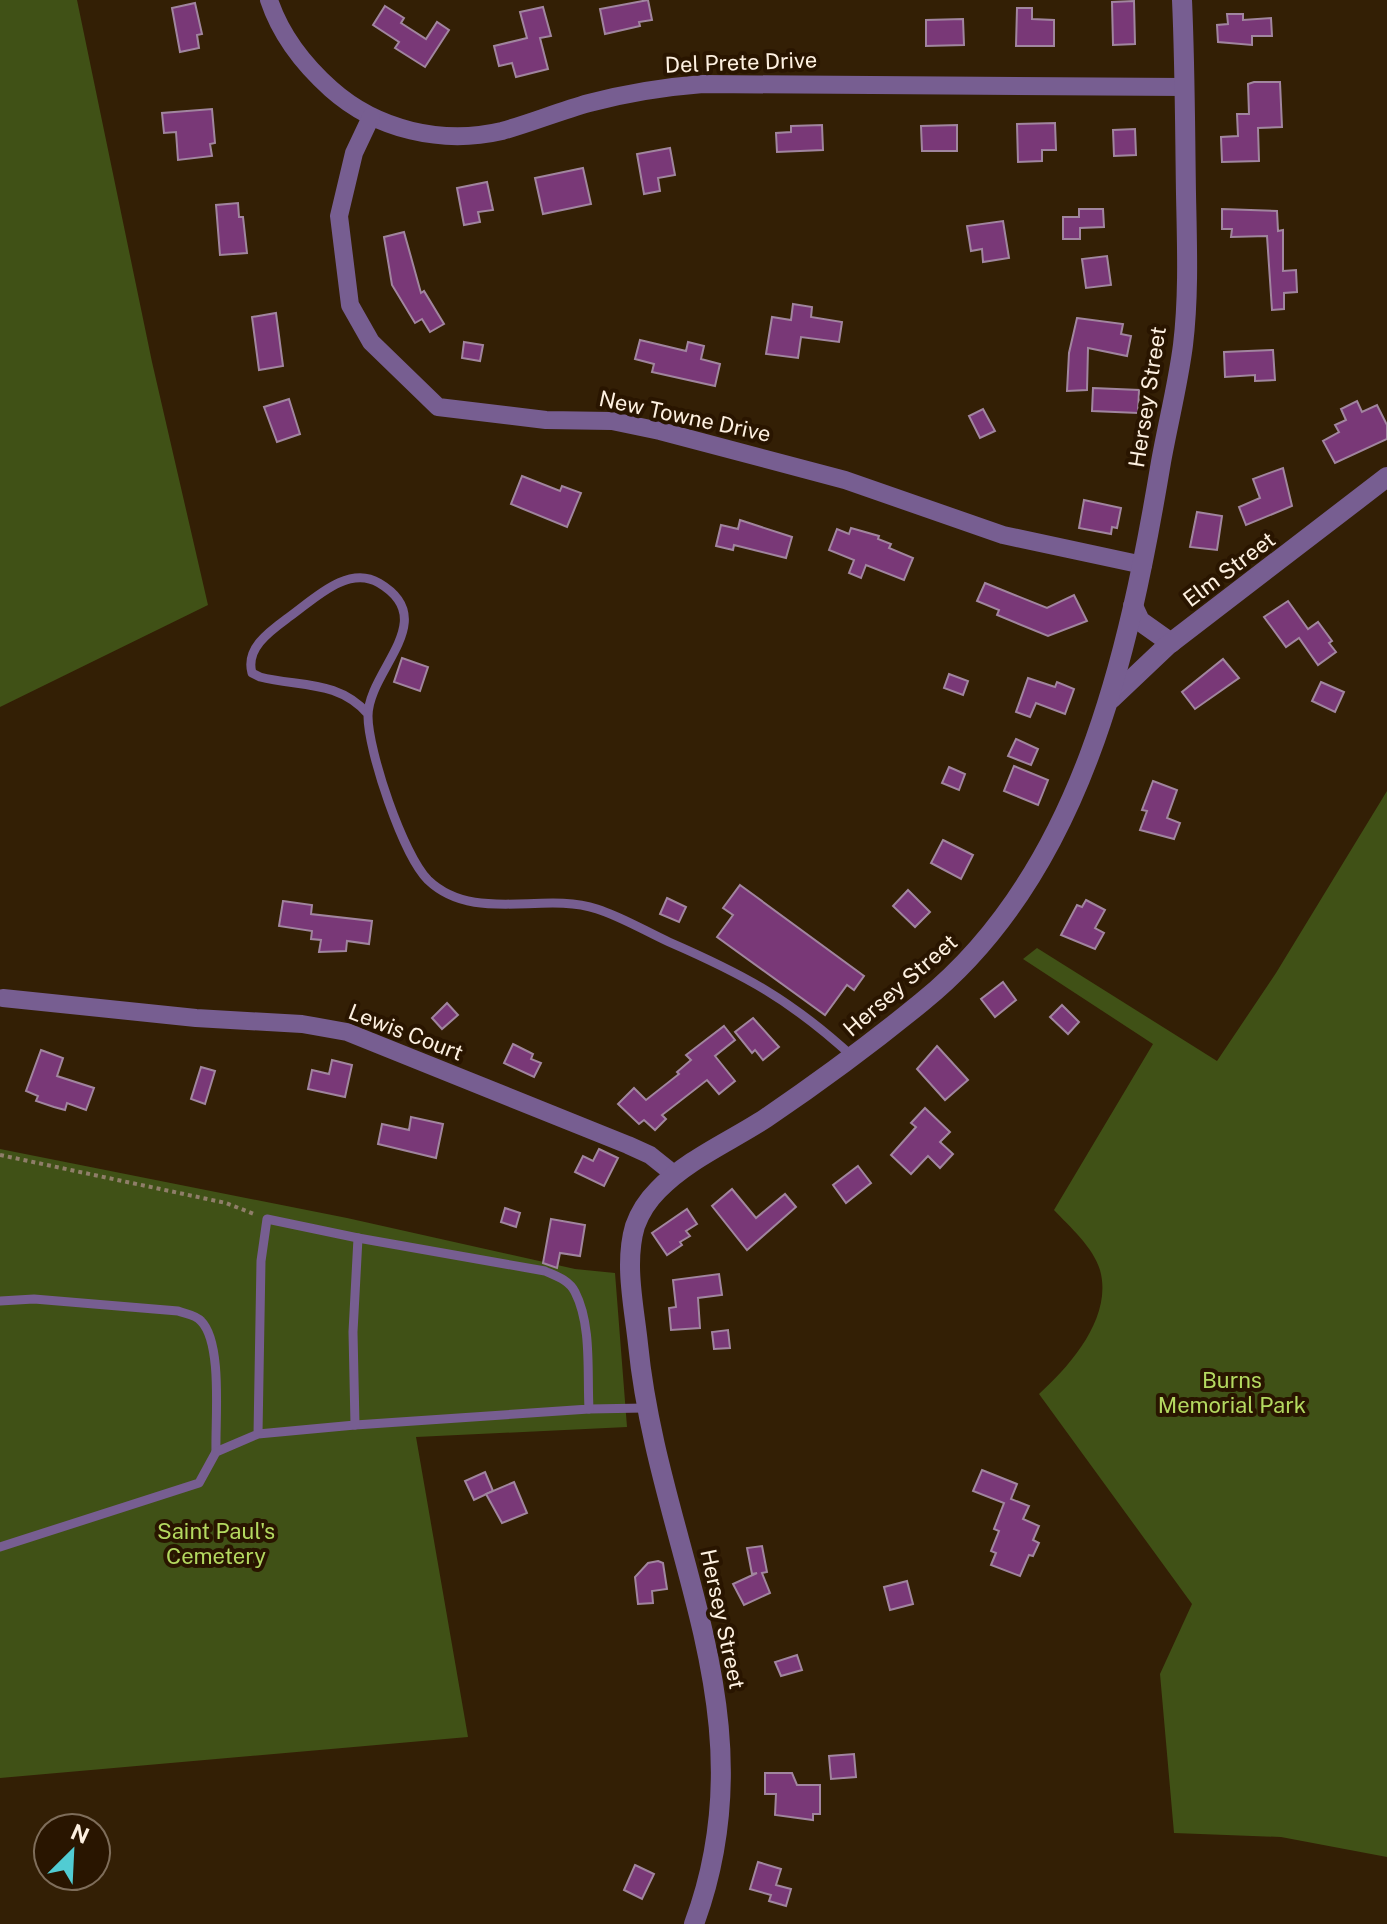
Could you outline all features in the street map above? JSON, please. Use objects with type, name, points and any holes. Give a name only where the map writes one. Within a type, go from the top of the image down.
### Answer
[{"type":"street","name":"Del Prete Drive","points":[[269,0],[285,36],[304,62],[343,99],[371,117],[423,133],[466,137],[505,130],[637,91],[716,83],[1185,87]]},
{"type":"street","name":"Hersey Street","points":[[694,1924],[709,1885],[724,1791],[716,1696],[687,1561],[645,1408],[631,1281],[632,1240],[641,1212],[675,1175],[853,1057],[952,975],[1010,910],[1056,829],[1106,705],[1133,606],[1183,345],[1188,248],[1182,0]]},
{"type":"street","name":"New Towne Drive","points":[[371,117],[354,153],[339,216],[347,294],[371,342],[438,407],[525,418],[612,421],[660,431],[883,491],[1003,535],[1143,565]]},
{"type":"street","name":"Elm Street","points":[[1106,705],[1171,643],[1387,477]]},
{"type":"street","points":[[1133,606],[1140,621],[1171,643]]},
{"type":"street","name":"Lewis Court","points":[[1,997],[337,1029],[628,1145],[650,1155],[675,1175]]},
{"type":"lane","points":[[368,714],[376,687],[400,637],[405,616],[403,605],[381,584],[364,577],[352,577],[318,596],[276,627],[254,647],[249,663],[252,673],[260,677],[331,688],[359,704],[368,714],[386,791],[411,853],[428,880],[469,901],[499,905],[560,901],[620,918],[788,1002],[853,1057]]},
{"type":"lane","points":[[258,1434],[261,1261],[267,1219],[545,1271],[563,1278],[574,1290],[583,1321],[589,1409]]},
{"type":"lane","points":[[355,1425],[353,1332],[358,1238]]},
{"type":"lane","points":[[0,1301],[34,1299],[178,1311],[199,1318],[207,1328],[214,1354],[216,1452],[199,1483],[0,1547]]},
{"type":"lane","points":[[216,1452],[258,1434],[589,1409],[645,1408]]},
{"type":"path","points":[[0,1155],[226,1203],[267,1219]]},
{"type":"green space","points":[[0,0],[77,0],[152,362],[208,605],[0,707]]},
{"type":"green space","name":"Burns Memorial Park","points":[[1387,791],[1387,1857],[1281,1837],[1174,1833],[1160,1674],[1192,1604],[1039,1394],[1064,1369],[1086,1339],[1095,1322],[1102,1288],[1100,1270],[1092,1253],[1054,1210],[1153,1044],[1023,959],[1037,948],[1217,1061],[1276,973]]},
{"type":"green space","name":"Saint Paul's Cemetery","points":[[0,1149],[347,1218],[575,1269],[615,1273],[627,1427],[416,1437],[468,1737],[0,1778]]},
{"type":"building","points":[[648,0],[652,20],[605,34],[600,9]]},
{"type":"building","points":[[1134,1],[1135,44],[1113,45],[1112,2]]},
{"type":"building","points":[[195,3],[202,34],[197,35],[199,48],[180,52],[172,8]]},
{"type":"building","points":[[385,6],[404,18],[401,23],[426,39],[437,22],[449,30],[425,67],[395,48],[399,42],[373,25]]},
{"type":"building","points":[[543,7],[551,36],[540,38],[548,69],[516,77],[512,63],[499,66],[494,46],[527,38],[520,12]]},
{"type":"building","points":[[1017,8],[1032,8],[1032,19],[1054,20],[1054,46],[1016,46]]},
{"type":"building","points":[[1227,14],[1243,14],[1243,20],[1271,18],[1272,36],[1252,36],[1252,45],[1218,42],[1217,25],[1228,24]]},
{"type":"building","points":[[963,19],[964,45],[926,46],[926,20]]},
{"type":"building","points":[[1280,82],[1282,127],[1258,128],[1259,161],[1222,162],[1221,137],[1238,136],[1237,114],[1249,114],[1248,84]]},
{"type":"building","points":[[212,109],[215,143],[210,144],[212,156],[178,160],[176,132],[164,133],[162,113]]},
{"type":"building","points":[[1055,123],[1056,150],[1042,150],[1042,161],[1018,162],[1017,124]]},
{"type":"building","points":[[822,125],[823,150],[777,152],[776,133],[791,132],[791,126]]},
{"type":"building","points":[[957,125],[957,151],[922,151],[921,126]]},
{"type":"building","points":[[1135,129],[1136,155],[1114,156],[1113,130]]},
{"type":"building","points":[[670,148],[675,175],[658,178],[660,191],[644,194],[637,154]]},
{"type":"building","points":[[583,168],[591,204],[543,214],[535,178]]},
{"type":"building","points":[[487,182],[493,210],[478,212],[480,222],[464,225],[457,188]]},
{"type":"building","points":[[238,203],[239,217],[243,217],[247,253],[220,255],[216,205]]},
{"type":"building","points":[[1079,209],[1103,209],[1104,227],[1080,228],[1080,239],[1063,239],[1063,217],[1079,217]]},
{"type":"building","points":[[1222,209],[1277,211],[1278,231],[1283,230],[1283,271],[1296,270],[1297,292],[1284,293],[1284,309],[1272,310],[1267,236],[1231,237],[1232,229],[1222,229]]},
{"type":"building","points":[[1003,221],[1009,258],[983,262],[982,249],[971,251],[967,226]]},
{"type":"building","points":[[404,232],[421,293],[424,291],[444,324],[430,332],[422,319],[415,323],[392,285],[384,237]]},
{"type":"building","points":[[1107,256],[1111,285],[1086,288],[1082,259]]},
{"type":"building","points":[[793,304],[812,307],[811,317],[842,322],[839,342],[801,337],[798,358],[766,354],[772,317],[791,320]]},
{"type":"building","points":[[276,313],[283,366],[259,370],[252,317]]},
{"type":"building","points":[[1077,318],[1123,324],[1121,334],[1131,336],[1127,356],[1088,348],[1087,390],[1067,391],[1069,353]]},
{"type":"building","points":[[640,340],[686,351],[688,342],[704,346],[701,359],[720,364],[715,386],[652,372],[654,364],[635,359]]},
{"type":"building","points":[[464,342],[483,345],[480,361],[462,358]]},
{"type":"building","points":[[1273,350],[1275,380],[1255,381],[1255,375],[1225,377],[1224,352]]},
{"type":"building","points":[[1093,388],[1139,390],[1138,413],[1092,411]]},
{"type":"building","points":[[289,399],[300,434],[277,442],[264,407]]},
{"type":"building","points":[[1357,401],[1362,412],[1377,405],[1387,425],[1387,439],[1335,463],[1323,441],[1339,432],[1335,425],[1346,420],[1341,409]]},
{"type":"building","points":[[983,409],[995,431],[980,438],[969,416]]},
{"type":"building","points":[[1283,468],[1292,506],[1246,525],[1239,507],[1260,498],[1253,479]]},
{"type":"building","points":[[522,476],[560,491],[562,486],[581,493],[567,527],[511,504]]},
{"type":"building","points":[[1084,500],[1121,508],[1117,528],[1112,527],[1111,534],[1079,528]]},
{"type":"building","points":[[1197,512],[1222,516],[1217,550],[1190,547]]},
{"type":"building","points":[[740,520],[792,537],[786,558],[734,545],[733,550],[716,546],[721,525],[738,529]]},
{"type":"building","points":[[851,528],[879,536],[878,539],[891,544],[889,548],[913,558],[904,580],[866,565],[861,578],[849,573],[854,560],[829,550],[837,529],[849,534]]},
{"type":"building","points":[[985,583],[1047,608],[1074,595],[1087,621],[1048,636],[997,615],[999,610],[977,601]]},
{"type":"building","points":[[1288,601],[1308,629],[1318,622],[1332,641],[1329,643],[1336,652],[1318,665],[1299,638],[1286,647],[1264,617]]},
{"type":"building","points":[[402,658],[428,667],[420,691],[394,682]]},
{"type":"building","points":[[1223,659],[1239,678],[1195,709],[1182,692]]},
{"type":"building","points":[[949,674],[968,681],[963,695],[944,688]]},
{"type":"building","points":[[1028,678],[1055,687],[1057,682],[1074,689],[1065,714],[1036,703],[1030,717],[1016,712]]},
{"type":"building","points":[[1321,682],[1344,692],[1335,712],[1312,701]]},
{"type":"building","points":[[1016,739],[1038,749],[1031,765],[1008,756]]},
{"type":"building","points":[[1014,766],[1048,780],[1038,805],[1004,791]]},
{"type":"building","points":[[949,767],[965,774],[959,790],[942,783]]},
{"type":"building","points":[[1153,781],[1177,790],[1167,818],[1180,823],[1174,839],[1140,830],[1147,811],[1142,810]]},
{"type":"building","points":[[943,840],[973,855],[961,879],[931,863]]},
{"type":"building","points":[[740,885],[864,976],[854,990],[847,985],[825,1015],[717,937],[733,915],[723,908]]},
{"type":"building","points":[[908,890],[930,912],[915,927],[893,906]]},
{"type":"building","points":[[667,898],[686,907],[679,922],[660,914]]},
{"type":"building","points":[[1086,900],[1105,910],[1095,928],[1104,933],[1095,949],[1061,935],[1077,905],[1082,907]]},
{"type":"building","points":[[283,901],[312,905],[311,914],[372,921],[369,944],[347,941],[346,951],[319,952],[321,940],[311,939],[312,931],[279,926]]},
{"type":"building","points":[[1003,982],[1016,1000],[995,1017],[981,999]]},
{"type":"building","points":[[447,1003],[458,1015],[442,1029],[432,1018]]},
{"type":"building","points":[[1062,1005],[1079,1022],[1068,1034],[1050,1017]]},
{"type":"building","points":[[753,1018],[779,1047],[763,1060],[755,1050],[752,1053],[735,1032]]},
{"type":"building","points":[[724,1026],[735,1040],[715,1056],[735,1081],[719,1094],[707,1080],[662,1115],[666,1119],[655,1130],[644,1120],[639,1124],[618,1104],[634,1088],[646,1100],[679,1074],[677,1072],[691,1060],[686,1055]]},
{"type":"building","points":[[513,1044],[533,1054],[531,1059],[541,1063],[534,1077],[504,1063]]},
{"type":"building","points":[[937,1046],[968,1080],[945,1100],[917,1069]]},
{"type":"building","points":[[41,1050],[63,1058],[57,1076],[94,1088],[86,1110],[67,1103],[65,1110],[54,1107],[36,1101],[38,1096],[26,1091]]},
{"type":"building","points":[[332,1060],[352,1065],[345,1097],[308,1089],[312,1070],[329,1074]]},
{"type":"building","points":[[201,1067],[215,1071],[205,1104],[191,1099]]},
{"type":"building","points":[[925,1108],[950,1132],[940,1142],[953,1154],[940,1168],[928,1156],[911,1174],[891,1155],[916,1127],[911,1123]]},
{"type":"building","points":[[411,1117],[443,1124],[436,1158],[378,1144],[382,1124],[409,1130]]},
{"type":"building","points":[[599,1149],[618,1158],[604,1186],[575,1172],[583,1156],[593,1161]]},
{"type":"building","points":[[858,1166],[871,1183],[846,1203],[833,1185]]},
{"type":"building","points":[[732,1189],[756,1218],[785,1194],[796,1207],[747,1250],[712,1206]]},
{"type":"building","points":[[505,1208],[520,1213],[516,1227],[501,1222]]},
{"type":"building","points":[[687,1209],[697,1224],[686,1231],[690,1236],[680,1242],[682,1245],[667,1255],[652,1233]]},
{"type":"building","points":[[551,1219],[585,1225],[580,1256],[560,1253],[557,1268],[543,1263]]},
{"type":"building","points":[[719,1274],[722,1295],[698,1298],[700,1328],[671,1330],[669,1308],[676,1307],[673,1280]]},
{"type":"building","points":[[728,1330],[730,1348],[714,1349],[712,1332]]},
{"type":"building","points":[[982,1470],[1017,1484],[1011,1499],[1029,1506],[1023,1519],[1039,1526],[1033,1540],[1039,1543],[1033,1556],[1029,1555],[1020,1576],[991,1565],[996,1553],[991,1551],[999,1531],[994,1529],[1004,1503],[973,1491]]},
{"type":"building","points":[[485,1472],[493,1491],[474,1500],[465,1481]]},
{"type":"building","points":[[514,1482],[527,1513],[502,1523],[486,1494]]},
{"type":"building","points":[[762,1546],[767,1572],[762,1573],[770,1593],[744,1605],[733,1584],[757,1573],[752,1574],[747,1548]]},
{"type":"building","points":[[648,1563],[663,1563],[667,1589],[652,1591],[653,1603],[638,1604],[635,1577]]},
{"type":"building","points":[[907,1581],[913,1604],[890,1610],[884,1587]]},
{"type":"building","points":[[797,1655],[802,1670],[781,1676],[775,1662]]},
{"type":"building","points":[[854,1754],[856,1777],[831,1779],[829,1756]]},
{"type":"building","points":[[765,1773],[792,1773],[797,1785],[820,1785],[820,1814],[813,1814],[813,1820],[775,1815],[776,1794],[765,1794]]},
{"type":"building","points":[[758,1862],[781,1869],[776,1885],[791,1889],[786,1906],[769,1901],[771,1895],[750,1889]]},
{"type":"building","points":[[635,1865],[654,1874],[642,1899],[624,1890]]}]
